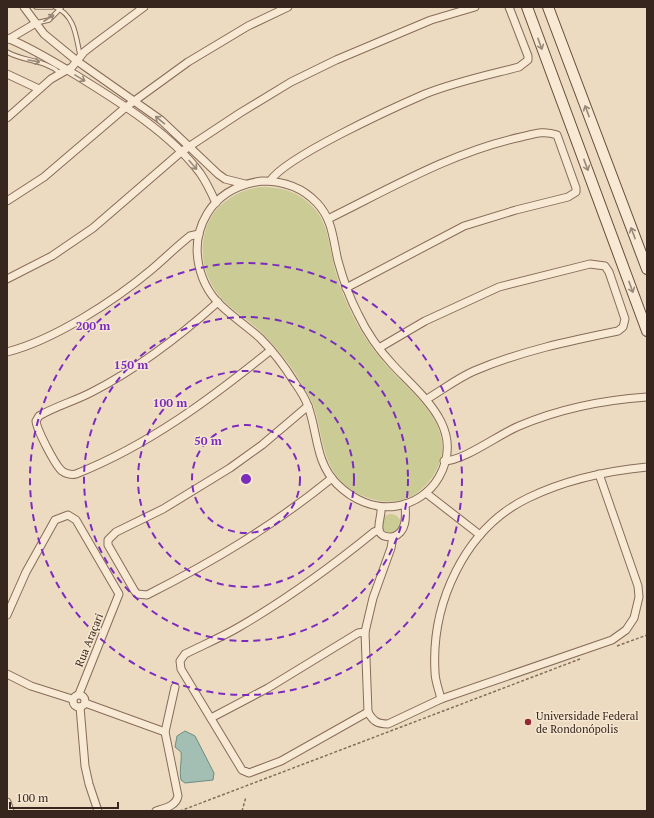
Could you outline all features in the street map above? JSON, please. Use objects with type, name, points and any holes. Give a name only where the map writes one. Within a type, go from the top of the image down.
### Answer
[{"type":"street","points":[[24,7],[44,34],[79,58],[136,101],[190,146],[225,179],[245,184],[270,181],[287,184],[302,191],[316,202],[328,219],[332,228],[337,258],[346,288],[359,317],[379,348],[427,399],[438,416],[445,434],[447,450],[444,462],[439,477],[426,493],[405,504],[380,507],[357,499],[342,488],[332,478],[319,453],[308,406],[288,371],[250,328],[218,302],[209,290],[199,268],[197,252],[199,234],[205,217],[216,203],[230,192],[245,184]]},
{"type":"street","points":[[7,118],[39,89],[60,73],[67,70],[93,45],[144,7]]},
{"type":"street","points":[[7,201],[44,177],[126,107],[188,62],[248,26],[288,7]]},
{"type":"street","points":[[7,279],[52,256],[92,228],[181,152],[240,113],[291,82],[336,60],[431,20],[475,7]]},
{"type":"street","points":[[270,181],[280,170],[313,150],[426,94],[519,67],[526,63],[528,56],[509,7]]},
{"type":"street","points":[[527,7],[647,331]]},
{"type":"street","points":[[548,7],[647,269]]},
{"type":"street","points":[[8,38],[36,23]]},
{"type":"street","points":[[8,38],[67,70],[126,107],[181,152],[203,177],[216,203]]},
{"type":"street","points":[[7,74],[39,89]]},
{"type":"street","points":[[328,219],[467,152],[510,139],[544,132],[557,135],[576,188],[576,192],[568,197],[516,210],[464,226],[346,288]]},
{"type":"street","points":[[7,352],[35,343],[101,306],[150,271],[190,236],[199,234]]},
{"type":"street","points":[[379,348],[425,321],[498,287],[590,264],[605,266],[625,319],[623,327],[618,331],[573,339],[473,371],[427,399]]},
{"type":"street","points":[[218,302],[180,337],[138,366],[92,393],[39,416],[36,421],[37,430],[62,472],[76,474],[110,461],[153,437],[222,389],[271,350]]},
{"type":"street","points":[[444,462],[461,458],[518,426],[549,415],[614,400],[647,397]]},
{"type":"street","points":[[308,406],[262,445],[230,468],[163,509],[116,532],[108,540],[108,545],[137,594],[147,595],[247,541],[295,508],[332,478]]},
{"type":"street","points":[[441,699],[435,674],[435,647],[438,617],[449,584],[463,559],[480,535],[504,513],[527,498],[563,483],[599,474],[647,467]]},
{"type":"street","points":[[393,537],[391,548],[373,598],[365,632],[368,712],[376,722],[388,724],[441,699],[612,640],[621,635],[630,624],[638,608],[638,586],[599,474]]},
{"type":"street","points":[[426,493],[480,535]]},
{"type":"street","points":[[380,507],[381,514],[378,522],[379,530],[385,536],[393,537],[403,530],[405,522],[405,504]]},
{"type":"street","name":"Rua Araçari","points":[[7,615],[26,572],[55,520],[68,515],[76,520],[119,594],[79,694]]},
{"type":"street","points":[[368,712],[281,760],[249,773],[242,770],[181,670],[180,661],[185,654],[238,627],[296,592],[345,556],[374,532],[379,530]]},
{"type":"street","points":[[211,718],[268,688],[358,633],[365,632]]},
{"type":"street","points":[[7,674],[38,689],[72,699]]},
{"type":"street","points":[[156,811],[173,805],[177,801],[178,796],[165,732],[175,687]]},
{"type":"street","points":[[72,699],[75,695],[79,694],[85,698],[82,705],[85,766],[98,811]]},
{"type":"street","points":[[72,699],[74,705],[82,705],[165,732]]},
{"type":"street","points":[[7,802],[10,811]]},
{"type":"lane","points":[[36,7],[52,7]]},
{"type":"lane","points":[[55,7],[61,8],[73,24],[79,58]]},
{"type":"lane","points":[[36,23],[49,20],[61,8]]},
{"type":"lane","points":[[7,52],[18,57],[46,64],[60,73]]},
{"type":"path","points":[[612,648],[647,635]]},
{"type":"path","points":[[180,811],[583,658]]},
{"type":"path","points":[[242,811],[246,797]]},
{"type":"green space","points":[[262,187],[289,191],[307,201],[318,213],[326,229],[339,284],[357,323],[379,356],[432,416],[439,430],[442,444],[441,460],[430,481],[412,496],[392,502],[375,500],[363,496],[340,480],[332,469],[327,458],[313,404],[296,375],[283,356],[268,339],[219,296],[208,276],[204,264],[203,242],[205,230],[210,219],[220,206],[232,197],[247,190]]},
{"type":"green space","points":[[391,514],[398,517],[401,524],[398,531],[391,534],[384,531],[381,524],[384,517]]},
{"type":"shaded area","points":[[185,731],[195,736],[214,773],[213,780],[185,783],[181,780],[181,752],[175,747],[177,736]]},
{"type":"place","name":"Universidade Federal de Rondonópolis","points":[[528,722]]}]
